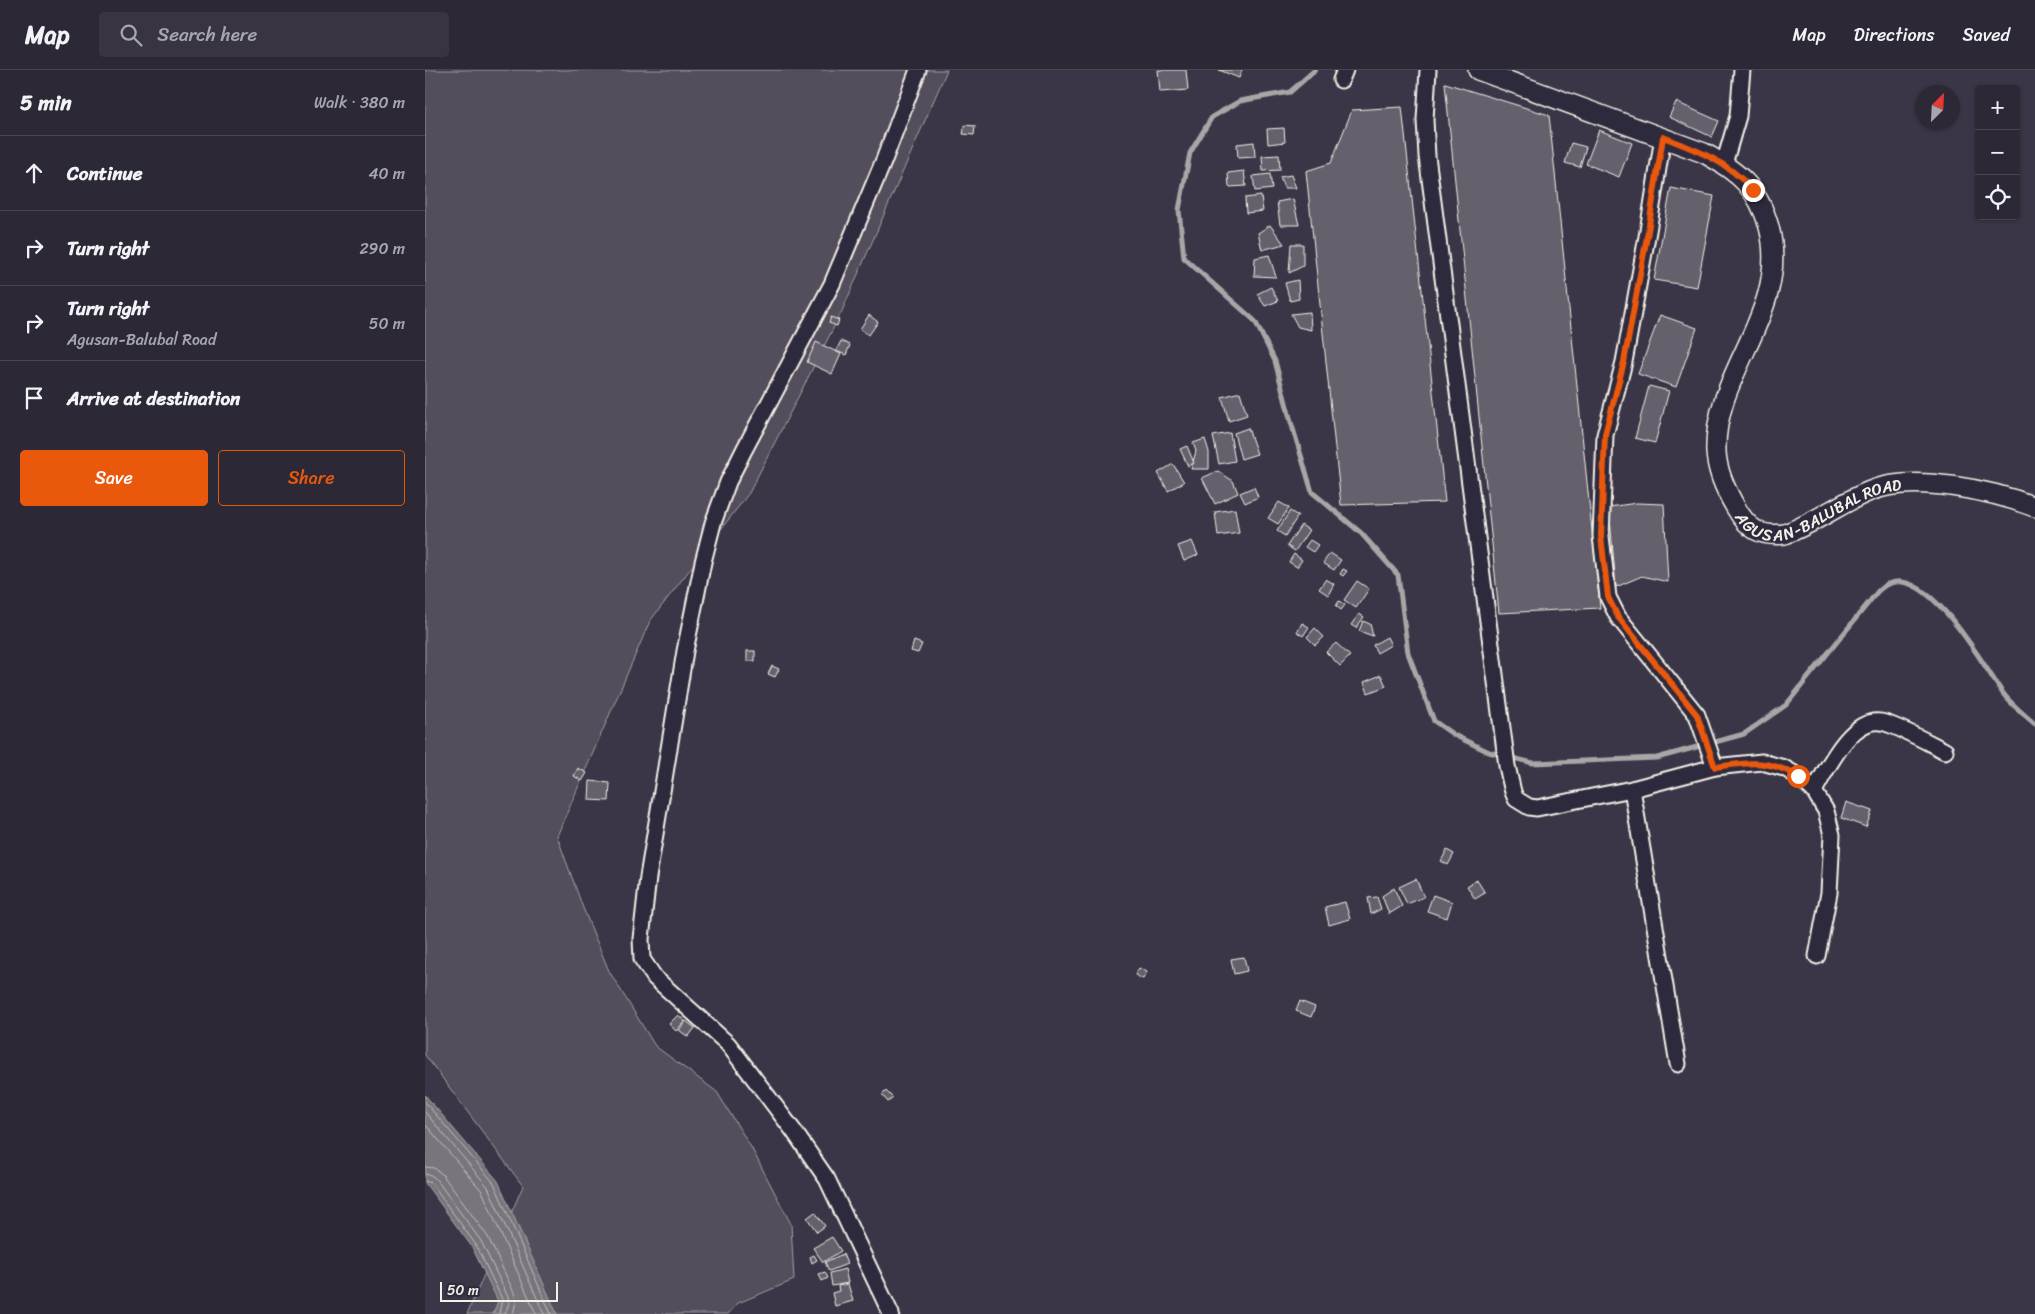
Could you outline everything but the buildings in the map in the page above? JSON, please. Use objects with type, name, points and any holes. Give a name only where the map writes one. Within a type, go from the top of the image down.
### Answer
[{"type":"main road","name":"AGUSAN-BALUBAL ROAD","points":[[1478,70],[1704,153],[1738,174],[1748,184],[1761,204],[1770,232],[1774,268],[1765,305],[1722,409],[1716,452],[1719,471],[1727,493],[1748,526],[1760,533],[1773,536],[1785,534],[1794,531],[1852,498],[1889,485],[1928,483],[2018,501],[2035,507]]},
{"type":"street","points":[[891,1314],[827,1179],[793,1130],[728,1044],[655,978],[643,959],[641,939],[685,651],[713,523],[744,450],[832,284],[884,160],[918,70]]},
{"type":"street","points":[[1428,70],[1425,120],[1427,156],[1507,766],[1516,799],[1529,807],[1548,807],[1632,789],[1715,767],[1762,762],[1791,772],[1814,791],[1826,811],[1832,835],[1829,893],[1817,956]]},
{"type":"street","points":[[1724,164],[1738,116],[1742,70]]},
{"type":"street","points":[[1663,137],[1624,362],[1605,434],[1601,536],[1608,597],[1618,617],[1697,715],[1715,767]]},
{"type":"street","points":[[1814,791],[1853,732],[1869,721],[1882,722],[1945,750]]},
{"type":"street","points":[[1632,789],[1678,1064]]},
{"type":"shaded area","points":[[425,70],[947,70],[842,311],[749,493],[650,621],[557,836],[583,908],[609,971],[655,1046],[717,1092],[752,1149],[791,1224],[794,1280],[738,1303],[728,1314],[467,1314],[523,1186],[425,1055]]},
{"type":"water","points":[[425,1095],[498,1181],[557,1314],[493,1314],[498,1301],[472,1247],[425,1183]]},
{"type":"waterway","points":[[1315,70],[1290,92],[1240,101],[1212,117],[1190,153],[1179,210],[1184,258],[1255,321],[1275,361],[1312,492],[1361,533],[1398,575],[1408,653],[1434,721],[1454,735],[1489,752],[1533,763],[1657,758],[1744,734],[1786,705],[1878,591],[1888,584],[1904,582],[1920,589],[1937,603],[1969,641],[2005,696],[2035,724]]},
{"type":"route","points":[[1753,190],[1738,174],[1724,164],[1704,153],[1663,137],[1624,362],[1605,434],[1602,464],[1601,536],[1608,597],[1618,617],[1697,715],[1715,767],[1762,762],[1784,768],[1798,776]]}]
